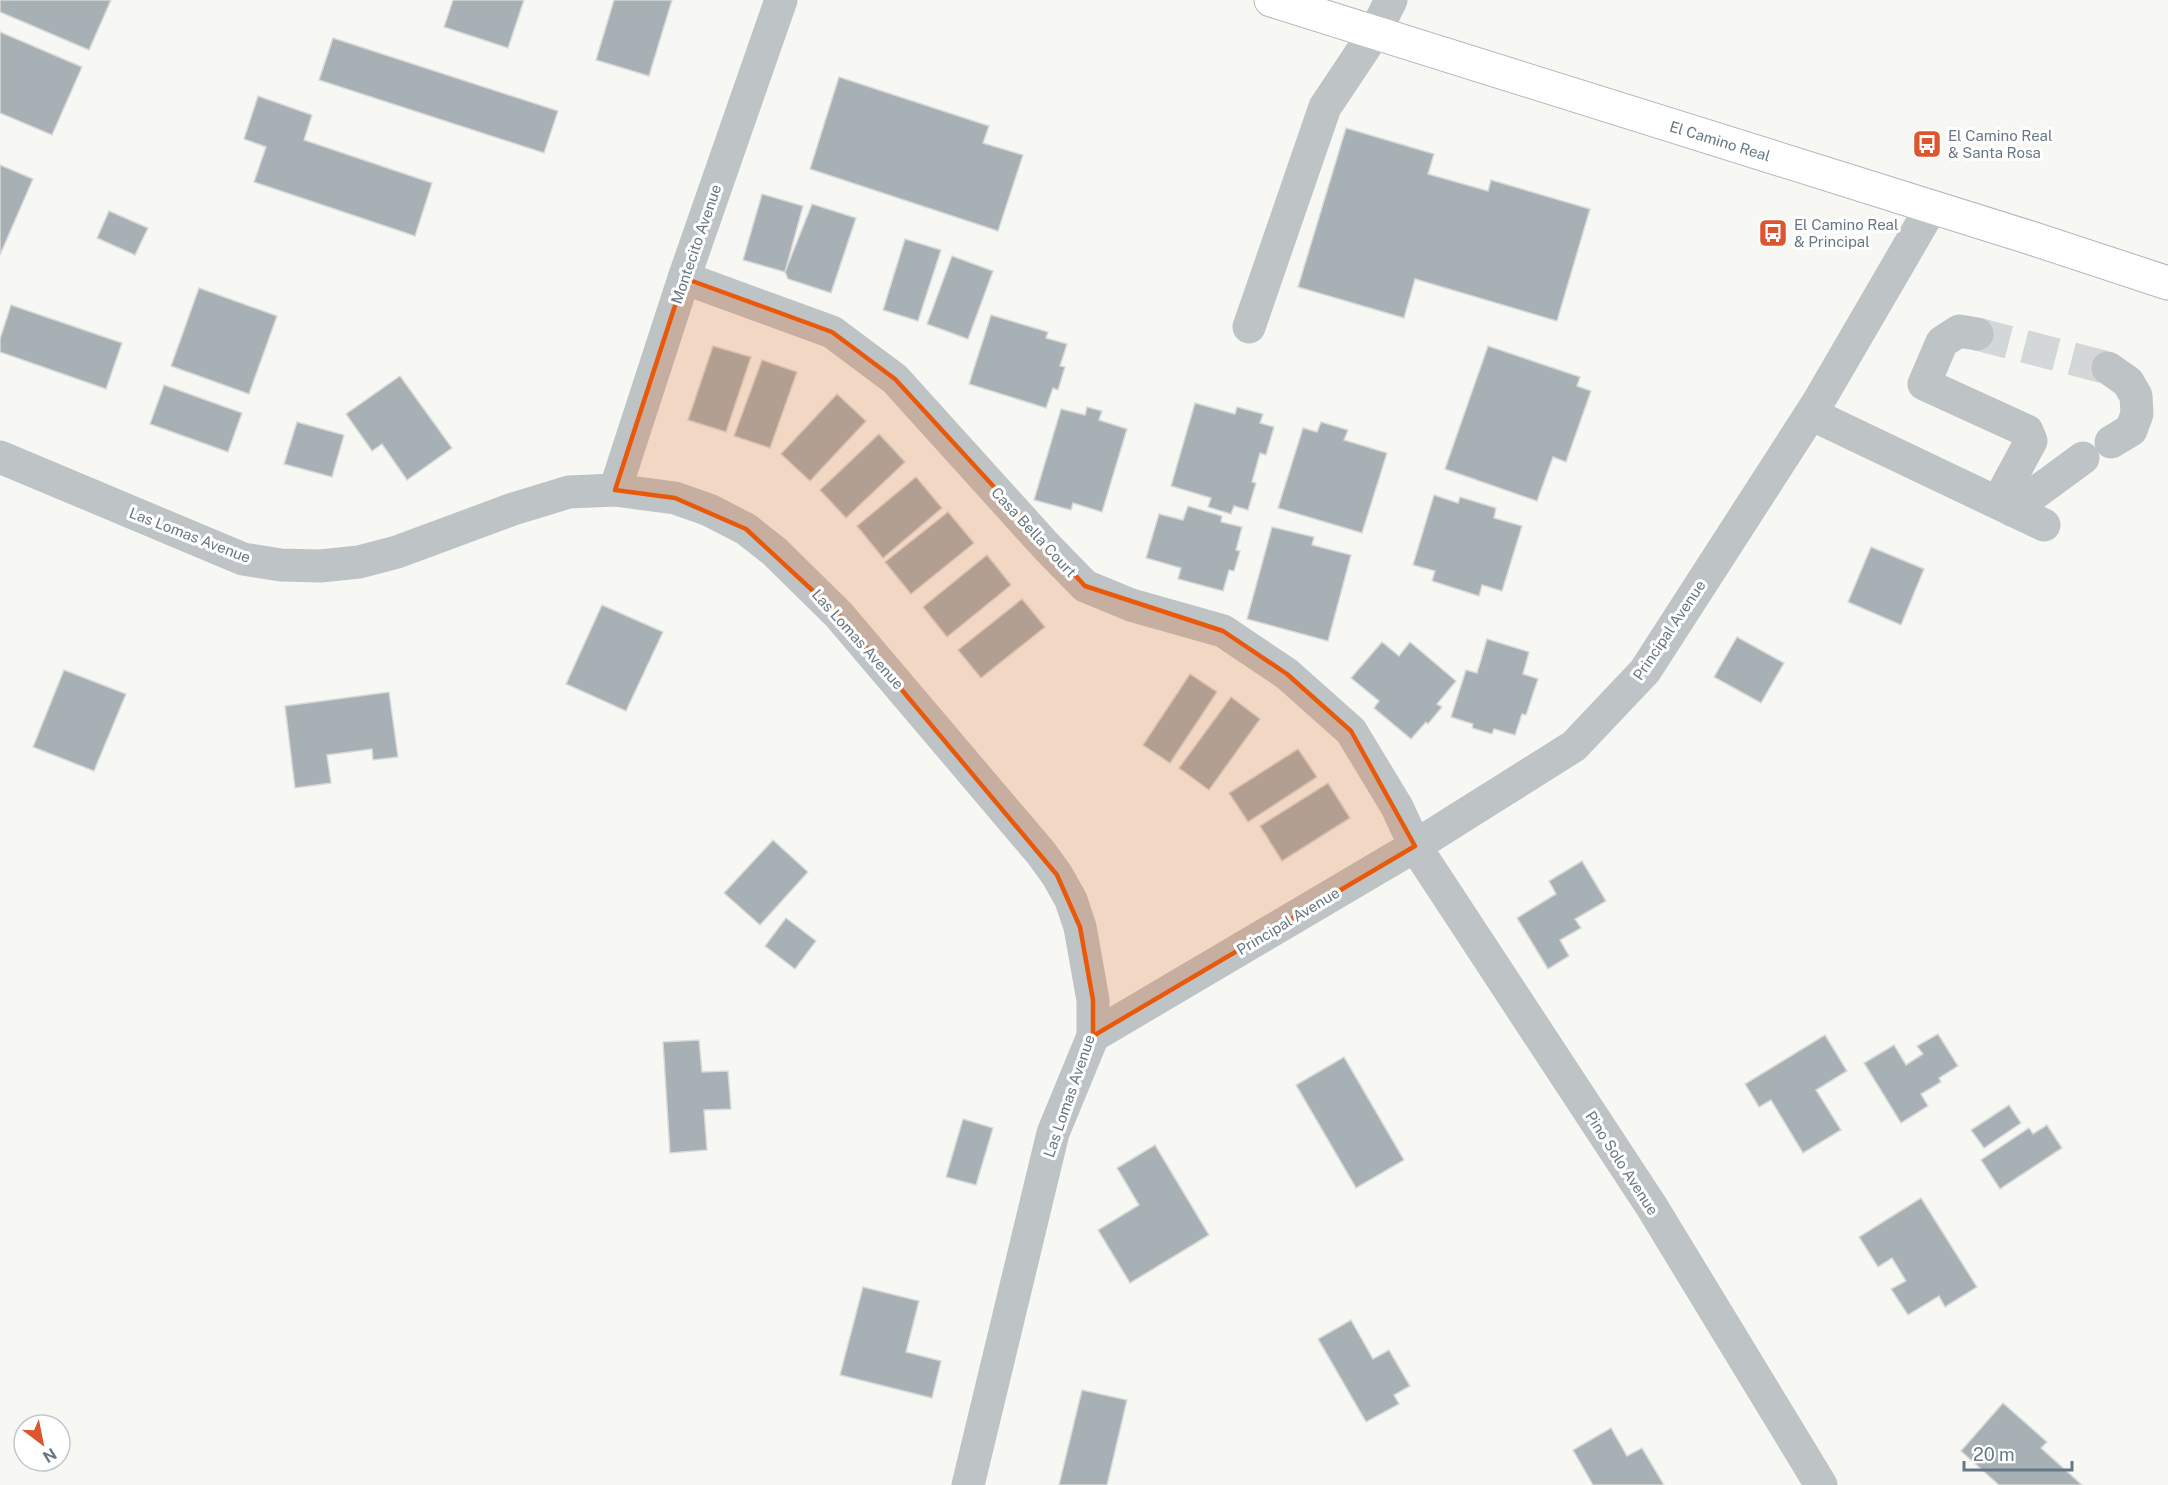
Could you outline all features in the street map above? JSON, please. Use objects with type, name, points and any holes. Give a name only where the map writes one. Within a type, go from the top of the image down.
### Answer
[{"type":"main road","name":"El Camino Real","points":[[1271,0],[2168,283]]},
{"type":"street","name":"Montecito Avenue","points":[[615,490],[684,278],[782,0]]},
{"type":"street","points":[[1249,327],[1324,107],[1376,32],[1391,0]]},
{"type":"street","name":"Principal Avenue","points":[[1093,1036],[1415,846],[1574,746],[1645,671],[1811,414],[1931,208]]},
{"type":"street","name":"Casa Bella Court","points":[[684,278],[832,332],[895,379],[1046,546],[1086,586],[1131,605],[1223,631],[1287,674],[1351,731],[1397,807],[1415,846]]},
{"type":"street","points":[[1977,334],[1959,331],[1942,342],[1923,384],[2027,431],[2031,441],[2005,506]]},
{"type":"street","points":[[2108,368],[2128,382],[2136,396],[2137,414],[2131,429],[2111,442]]},
{"type":"street","points":[[1811,414],[2044,525]]},
{"type":"street","name":"Las Lomas Avenue","points":[[0,457],[243,558],[281,565],[320,566],[359,562],[397,552],[513,509],[569,492],[615,490],[675,498],[709,510],[746,529],[776,552],[839,615],[1041,852],[1057,875],[1071,900],[1080,927],[1093,999],[1093,1036],[1053,1133],[968,1485]]},
{"type":"street","points":[[2005,506],[2083,458]]},
{"type":"street","name":"Pino Solo Avenue","points":[[1415,846],[1652,1207],[1821,1485]]},
{"type":"highlighted area","points":[[684,278],[832,332],[895,379],[1085,586],[1223,631],[1287,674],[1351,731],[1415,846],[1093,1036],[1093,1000],[1080,927],[1057,875],[839,615],[746,529],[675,498],[615,490]]},
{"type":"building","points":[[0,0],[111,0],[89,50],[0,12]]},
{"type":"building","points":[[453,0],[524,0],[508,48],[444,27]]},
{"type":"building","points":[[614,0],[672,0],[649,76],[596,60]]},
{"type":"building","points":[[0,32],[82,67],[52,135],[0,113]]},
{"type":"building","points":[[333,38],[558,111],[544,153],[319,80]]},
{"type":"building","points":[[839,77],[989,126],[983,143],[1023,155],[998,231],[810,169]]},
{"type":"building","points":[[258,96],[312,115],[304,140],[432,183],[415,236],[254,182],[266,147],[244,139]]},
{"type":"building","points":[[1346,128],[1434,154],[1428,174],[1488,191],[1491,180],[1590,209],[1557,321],[1415,279],[1404,318],[1298,287]]},
{"type":"building","points":[[0,165],[33,179],[0,255]]},
{"type":"building","points":[[762,194],[803,206],[785,272],[743,260]]},
{"type":"building","points":[[812,204],[856,218],[831,293],[788,279],[785,272]]},
{"type":"building","points":[[109,211],[148,228],[135,255],[97,238]]},
{"type":"building","points":[[905,239],[941,250],[918,321],[883,310]]},
{"type":"building","points":[[952,256],[993,271],[968,339],[927,324]]},
{"type":"building","points":[[199,288],[277,316],[249,394],[171,366]]},
{"type":"building","points":[[11,305],[122,343],[106,389],[0,352],[0,339]]},
{"type":"building","points":[[991,315],[1048,332],[1046,338],[1067,344],[1060,366],[1065,367],[1058,390],[1053,388],[1046,408],[969,384]]},
{"type":"building","points":[[713,346],[751,357],[726,432],[688,420]]},
{"type":"building","points":[[1488,346],[1580,377],[1577,386],[1591,391],[1566,462],[1553,457],[1537,501],[1445,469]]},
{"type":"building","points":[[762,360],[797,372],[770,448],[734,436]]},
{"type":"building","points":[[400,376],[452,448],[407,480],[382,444],[372,451],[346,414]]},
{"type":"building","points":[[164,385],[242,413],[228,452],[150,424]]},
{"type":"building","points":[[837,394],[866,421],[810,481],[781,454]]},
{"type":"building","points":[[1195,403],[1235,414],[1237,407],[1263,414],[1260,423],[1274,427],[1266,455],[1260,453],[1252,482],[1256,483],[1248,510],[1234,506],[1231,514],[1208,507],[1211,498],[1171,486]]},
{"type":"building","points":[[1087,407],[1102,411],[1099,420],[1127,429],[1102,512],[1073,503],[1071,510],[1034,500],[1061,409],[1085,415]]},
{"type":"building","points":[[297,422],[344,435],[332,477],[284,464]]},
{"type":"building","points":[[1321,422],[1348,430],[1344,440],[1387,453],[1362,533],[1278,508],[1303,428],[1317,432]]},
{"type":"building","points":[[879,434],[905,462],[846,518],[820,490]]},
{"type":"building","points":[[916,477],[942,508],[883,558],[857,526]]},
{"type":"building","points":[[1434,495],[1458,503],[1460,497],[1496,508],[1494,518],[1522,526],[1502,591],[1482,585],[1479,596],[1432,581],[1435,571],[1413,565]]},
{"type":"building","points":[[1188,506],[1222,516],[1221,522],[1242,527],[1236,550],[1240,551],[1234,571],[1229,570],[1223,591],[1178,579],[1181,568],[1146,558],[1159,514],[1183,520]]},
{"type":"building","points":[[948,512],[974,543],[911,594],[885,562]]},
{"type":"building","points":[[1272,527],[1314,537],[1312,545],[1351,555],[1328,641],[1247,619]]},
{"type":"building","points":[[1871,547],[1924,569],[1901,625],[1848,602]]},
{"type":"building","points":[[987,555],[1011,585],[947,637],[923,607]]},
{"type":"building","points":[[1022,599],[1045,627],[981,678],[958,650]]},
{"type":"building","points":[[602,605],[663,632],[626,711],[566,684]]},
{"type":"building","points":[[1737,637],[1784,663],[1761,703],[1714,677]]},
{"type":"building","points":[[1487,639],[1529,652],[1523,674],[1538,679],[1526,715],[1522,714],[1515,735],[1494,729],[1492,734],[1472,728],[1473,724],[1451,717],[1466,670],[1477,673]]},
{"type":"building","points":[[1382,642],[1399,656],[1410,642],[1456,681],[1437,704],[1442,707],[1411,739],[1374,708],[1379,701],[1351,678]]},
{"type":"building","points":[[64,670],[126,694],[94,771],[33,747]]},
{"type":"building","points":[[1190,674],[1217,692],[1170,763],[1143,745]]},
{"type":"building","points":[[389,692],[398,757],[373,760],[372,749],[327,755],[331,783],[295,788],[285,706]]},
{"type":"building","points":[[1231,697],[1260,719],[1209,790],[1179,768]]},
{"type":"building","points":[[1298,749],[1317,777],[1248,822],[1229,793]]},
{"type":"building","points":[[1328,783],[1350,818],[1282,861],[1260,826]]},
{"type":"building","points":[[773,840],[808,872],[760,925],[724,893]]},
{"type":"building","points":[[1582,861],[1606,901],[1575,919],[1581,928],[1560,940],[1569,956],[1548,969],[1517,918],[1556,894],[1549,881]]},
{"type":"building","points":[[786,918],[816,941],[795,969],[765,946]]},
{"type":"building","points":[[1938,1034],[1958,1066],[1939,1078],[1941,1082],[1921,1094],[1928,1106],[1901,1123],[1864,1063],[1894,1045],[1906,1065],[1923,1054],[1917,1046]]},
{"type":"building","points":[[1825,1035],[1847,1071],[1816,1090],[1841,1130],[1803,1153],[1771,1100],[1759,1107],[1745,1084]]},
{"type":"building","points":[[699,1040],[702,1072],[728,1071],[731,1109],[704,1110],[707,1150],[670,1153],[663,1042]]},
{"type":"building","points":[[1344,1057],[1404,1160],[1356,1188],[1296,1085]]},
{"type":"building","points":[[2009,1105],[2021,1123],[1984,1148],[1971,1130]]},
{"type":"building","points":[[963,1119],[993,1128],[976,1185],[946,1177]]},
{"type":"building","points":[[2047,1125],[2062,1148],[2000,1189],[1981,1160],[2029,1128],[2033,1134]]},
{"type":"building","points":[[1155,1145],[1209,1235],[1130,1283],[1098,1230],[1139,1205],[1117,1168]]},
{"type":"building","points":[[1921,1198],[1977,1287],[1945,1307],[1939,1296],[1908,1315],[1891,1289],[1906,1281],[1892,1258],[1878,1267],[1859,1237]]},
{"type":"building","points":[[863,1287],[919,1301],[906,1352],[941,1361],[932,1398],[840,1375]]},
{"type":"building","points":[[1351,1320],[1373,1359],[1389,1350],[1410,1386],[1394,1395],[1399,1404],[1366,1422],[1318,1339]]},
{"type":"building","points":[[1082,1390],[1127,1400],[1107,1485],[1059,1485]]},
{"type":"building","points":[[2003,1403],[2047,1442],[2041,1448],[2082,1485],[1999,1485],[1961,1451]]},
{"type":"building","points":[[1611,1428],[1627,1456],[1642,1448],[1664,1485],[1593,1485],[1573,1450]]},
{"type":"tunnel","points":[[1977,334],[2108,368]]},
{"type":"place","name":"El Camino Real & Santa Rosa","points":[[1927,144]]},
{"type":"place","name":"El Camino Real & Principal","points":[[1773,233]]}]
